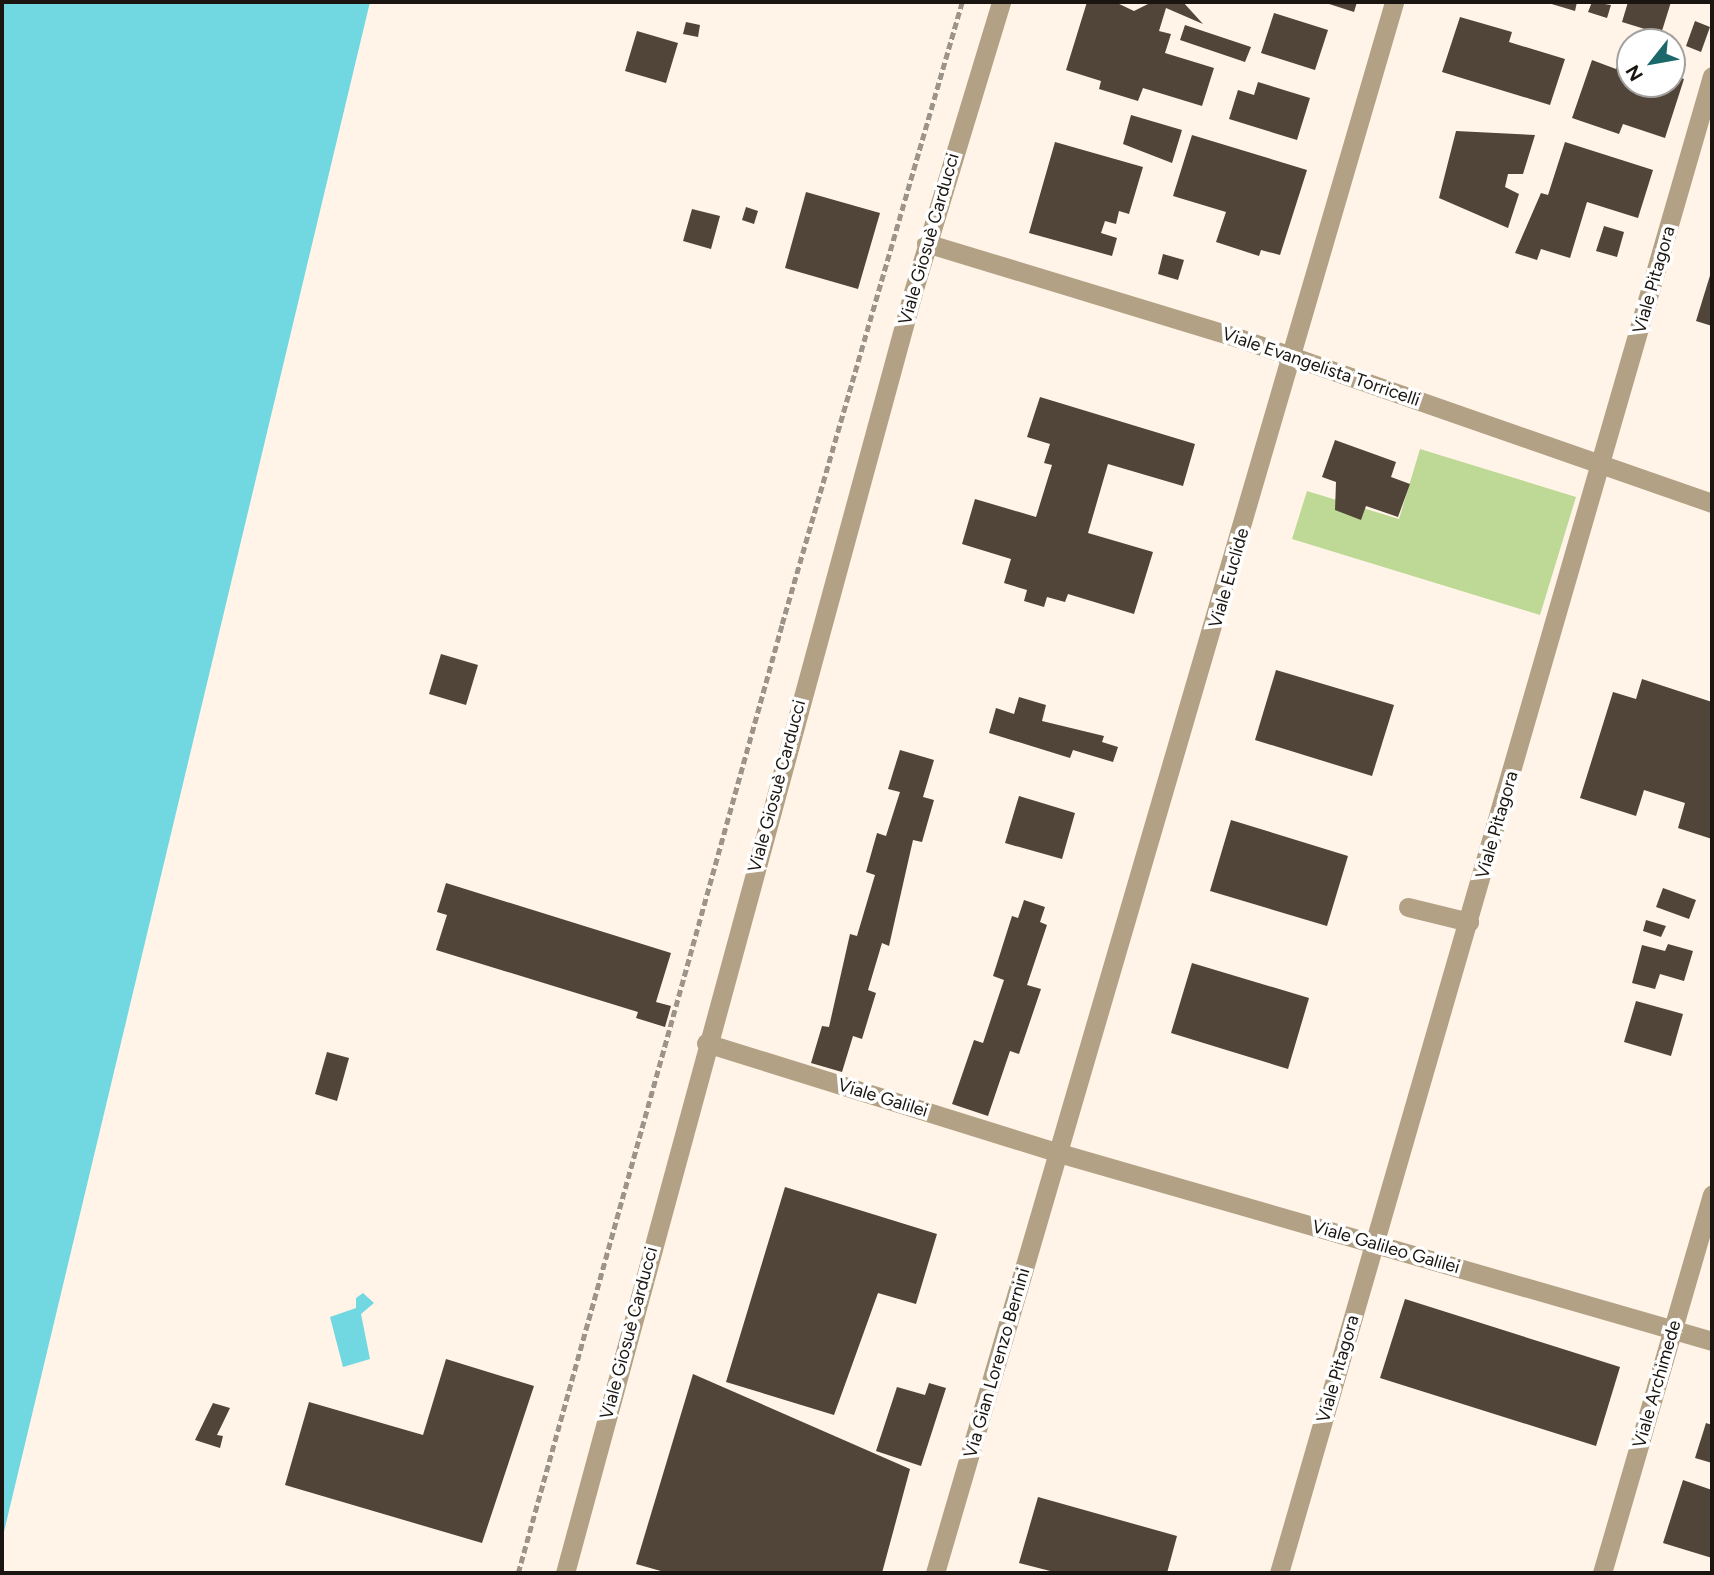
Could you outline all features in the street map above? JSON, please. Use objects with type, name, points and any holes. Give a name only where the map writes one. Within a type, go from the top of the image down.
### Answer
[{"type":"street","name":"Viale Giosuè Carducci","points":[[566,1573],[706,1043],[926,243],[1001,2]]},
{"type":"street","name":"Viale Euclide","points":[[1059,1153],[1394,2]]},
{"type":"street","name":"Viale Pitagora","points":[[1279,1573],[1602,465],[1712,76]]},
{"type":"street","name":"Viale Evangelista Torricelli","points":[[926,243],[1292,356],[1712,503]]},
{"type":"street","points":[[1408,907],[1469,922]]},
{"type":"street","name":"Viale Galilei","points":[[706,1043],[1059,1153]]},
{"type":"street","name":"Viale Galileo Galilei","points":[[1059,1153],[1712,1341]]},
{"type":"street","name":"Via Gian Lorenzo Bernini","points":[[935,1573],[1059,1153]]},
{"type":"street","name":"Viale Archimede","points":[[1602,1573],[1712,1195]]},
{"type":"path","points":[[518,1573],[782,624],[962,2]]},
{"type":"green space","points":[[1420,449],[1576,497],[1540,615],[1292,539],[1307,491],[1399,519]]},
{"type":"water","points":[[2,2],[370,2],[2,1540]]},
{"type":"water","points":[[363,1293],[374,1303],[361,1314],[370,1359],[343,1367],[330,1317],[356,1308],[356,1298]]},
{"type":"building","points":[[1087,2],[1115,2],[1134,11],[1152,2],[1183,2],[1203,24],[1166,8],[1159,31],[1171,34],[1165,53],[1214,68],[1202,106],[1143,88],[1138,101],[1099,89],[1101,81],[1066,70]]},
{"type":"building","points":[[1323,2],[1357,2],[1354,12]]},
{"type":"building","points":[[1545,2],[1577,2],[1575,11]]},
{"type":"building","points":[[1592,2],[1611,5],[1607,18],[1588,12]]},
{"type":"building","points":[[1628,2],[1671,2],[1663,28],[1642,28],[1622,22]]},
{"type":"building","points":[[1274,13],[1328,30],[1315,70],[1261,53]]},
{"type":"building","points":[[1460,17],[1512,32],[1509,42],[1565,59],[1550,105],[1442,72]]},
{"type":"building","points":[[1695,21],[1710,27],[1701,52],[1686,46]]},
{"type":"building","points":[[686,22],[700,25],[698,37],[683,34]]},
{"type":"building","points":[[1185,25],[1251,47],[1245,62],[1180,40]]},
{"type":"building","points":[[637,31],[678,43],[666,83],[625,71]]},
{"type":"building","points":[[1592,60],[1616,69],[1616,98],[1678,98],[1665,138],[1623,124],[1619,134],[1572,118]]},
{"type":"building","points":[[1258,82],[1310,98],[1297,140],[1229,119],[1238,90],[1254,95]]},
{"type":"building","points":[[1131,115],[1182,130],[1172,163],[1123,144]]},
{"type":"building","points":[[1456,131],[1535,135],[1523,174],[1508,174],[1505,187],[1519,194],[1508,228],[1439,198]]},
{"type":"building","points":[[1192,135],[1307,170],[1280,255],[1261,250],[1259,256],[1216,242],[1226,212],[1173,196]]},
{"type":"building","points":[[1055,142],[1143,167],[1129,214],[1119,211],[1116,224],[1105,221],[1101,233],[1117,238],[1112,256],[1029,233]]},
{"type":"building","points":[[1565,142],[1653,170],[1638,218],[1587,202],[1570,258],[1541,249],[1537,260],[1515,253],[1541,193],[1548,195]]},
{"type":"building","points":[[806,192],[880,213],[858,289],[785,268]]},
{"type":"building","points":[[746,207],[758,211],[754,224],[742,220]]},
{"type":"building","points":[[692,209],[720,216],[711,249],[683,241]]},
{"type":"building","points":[[1604,226],[1624,232],[1617,257],[1596,251]]},
{"type":"building","points":[[1163,254],[1184,260],[1178,280],[1158,274]]},
{"type":"building","points":[[1712,269],[1712,326],[1696,321]]},
{"type":"building","points":[[1040,397],[1195,444],[1183,486],[1108,464],[1088,533],[1153,552],[1134,614],[1068,594],[1065,602],[1047,597],[1044,607],[1024,601],[1027,590],[1004,583],[1011,559],[962,544],[975,499],[1036,517],[1052,465],[1044,463],[1050,444],[1027,437]]},
{"type":"building","points":[[1335,440],[1396,462],[1391,477],[1410,484],[1398,517],[1366,506],[1361,520],[1335,510],[1336,482],[1322,477]]},
{"type":"building","points":[[441,654],[478,665],[466,705],[429,694]]},
{"type":"building","points":[[1276,670],[1394,705],[1372,776],[1255,740]]},
{"type":"building","points":[[1642,679],[1712,702],[1712,839],[1678,828],[1685,803],[1644,790],[1636,816],[1580,798],[1613,692],[1636,699]]},
{"type":"building","points":[[1019,697],[1046,705],[1042,721],[1104,736],[1102,742],[1118,747],[1113,762],[1073,750],[1070,758],[989,733],[996,708],[1014,714]]},
{"type":"building","points":[[900,750],[934,760],[923,797],[934,800],[922,842],[913,840],[889,946],[882,943],[868,990],[876,993],[862,1039],[853,1036],[842,1072],[811,1063],[822,1026],[829,1027],[850,934],[857,936],[875,875],[866,872],[877,833],[886,836],[900,792],[888,789]]},
{"type":"building","points":[[1019,796],[1075,813],[1062,859],[1005,843]]},
{"type":"building","points":[[1231,820],[1348,856],[1327,926],[1210,891]]},
{"type":"building","points":[[446,883],[671,953],[656,1002],[671,1006],[665,1027],[636,1018],[638,1012],[436,950],[447,915],[437,912]]},
{"type":"building","points":[[1663,888],[1696,900],[1689,919],[1656,907]]},
{"type":"building","points":[[1024,900],[1045,907],[1040,922],[1047,925],[1027,985],[1041,989],[1019,1054],[1010,1051],[988,1116],[952,1104],[974,1040],[983,1043],[1004,980],[993,976],[1012,916],[1018,918]]},
{"type":"building","points":[[1646,920],[1666,926],[1661,937],[1643,931]]},
{"type":"building","points":[[1668,944],[1693,951],[1684,981],[1660,974],[1655,989],[1632,983],[1642,945],[1665,951]]},
{"type":"building","points":[[1192,963],[1309,998],[1288,1069],[1171,1033]]},
{"type":"building","points":[[1636,1001],[1683,1014],[1671,1056],[1624,1042]]},
{"type":"building","points":[[327,1052],[349,1058],[337,1101],[315,1094]]},
{"type":"building","points":[[785,1187],[937,1234],[916,1304],[878,1293],[834,1415],[726,1382]]},
{"type":"building","points":[[1405,1299],[1620,1367],[1596,1446],[1380,1378]]},
{"type":"building","points":[[446,1359],[534,1386],[482,1543],[285,1485],[309,1402],[423,1435]]},
{"type":"building","points":[[693,1374],[910,1469],[882,1573],[668,1573],[636,1564]]},
{"type":"building","points":[[929,1383],[946,1388],[921,1466],[876,1451],[897,1387],[925,1395]]},
{"type":"building","points":[[213,1403],[230,1408],[217,1435],[223,1436],[220,1448],[195,1440]]},
{"type":"building","points":[[1706,1423],[1712,1425],[1712,1463],[1695,1458]]},
{"type":"building","points":[[1683,1480],[1712,1490],[1712,1558],[1663,1543]]},
{"type":"building","points":[[1038,1497],[1177,1536],[1167,1573],[1058,1573],[1019,1563]]}]
